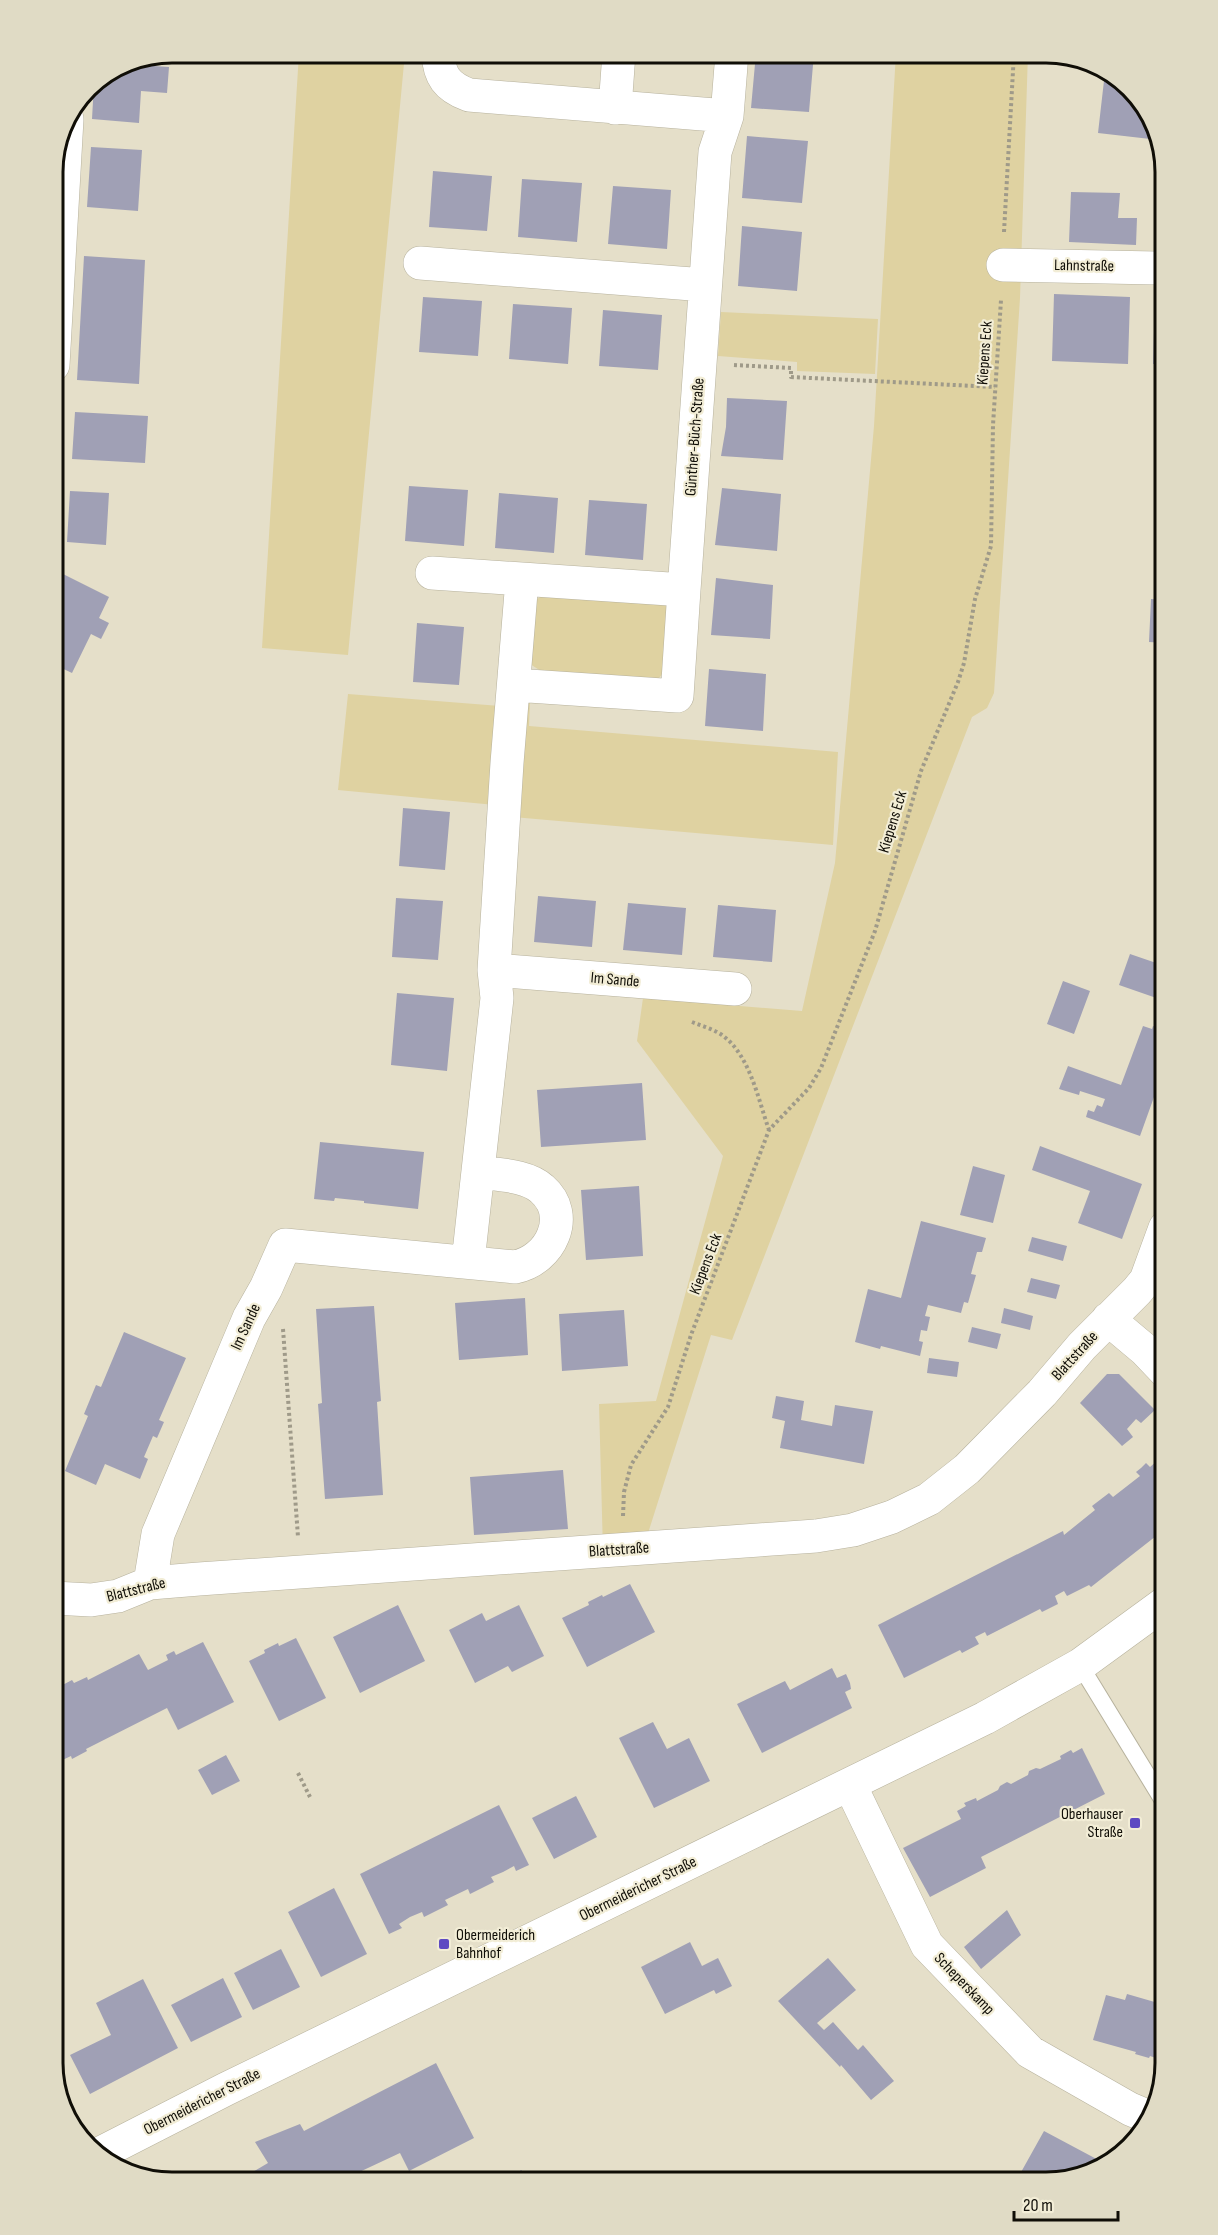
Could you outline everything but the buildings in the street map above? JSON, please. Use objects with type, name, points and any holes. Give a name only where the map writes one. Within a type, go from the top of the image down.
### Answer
[{"type":"street","points":[[439,63],[445,80],[455,90],[469,95],[727,116]]},
{"type":"street","points":[[615,108],[618,63]]},
{"type":"street","name":"Günther-Büch-Straße","points":[[514,684],[678,696],[715,152],[727,116],[731,63]]},
{"type":"street","points":[[63,189],[65,150]]},
{"type":"street","points":[[420,263],[705,285]]},
{"type":"street","name":"Lahnstraße","points":[[1003,264],[1155,268]]},
{"type":"street","points":[[432,573],[684,590]]},
{"type":"street","points":[[468,1262],[497,998],[494,970],[507,763],[522,580]]},
{"type":"street","name":"Im Sande","points":[[494,970],[735,989]]},
{"type":"street","name":"Im Sande","points":[[150,1583],[158,1534],[249,1318],[266,1288],[285,1245],[515,1267],[536,1259],[549,1246],[555,1223],[553,1207],[548,1196],[535,1184],[479,1172]]},
{"type":"street","name":"Blattstraße","points":[[63,1599],[92,1600],[118,1596],[150,1583],[816,1536],[853,1530],[892,1517],[929,1499],[986,1452],[1146,1280],[1155,1257]]},
{"type":"street","points":[[1108,1319],[1155,1360]]},
{"type":"street","name":"Obermeidericher Straße","points":[[107,2150],[985,1718],[1080,1665],[1155,1611]]},
{"type":"street","name":"Scheperskamp","points":[[850,1785],[927,1946],[1030,2052],[1142,2114]]},
{"type":"lane","points":[[1080,1665],[1155,1787]]},
{"type":"path","name":"Kiepens Eck","points":[[627,1550],[622,1503],[629,1471],[637,1454],[668,1407],[691,1335],[769,1130],[809,1088],[821,1068],[875,931],[921,771],[961,672],[975,599],[991,546],[995,387],[1013,63]]},
{"type":"path","points":[[700,363],[791,368],[791,377],[995,387]]},
{"type":"path","points":[[683,1019],[719,1034],[736,1050],[754,1086],[769,1130]]},
{"type":"path","points":[[266,1288],[282,1315],[300,1572]]},
{"type":"path","points":[[298,1773],[310,1797]]},
{"type":"shaded area","points":[[298,63],[404,63],[348,655],[262,648]]},
{"type":"shaded area","points":[[895,63],[1028,63],[1020,298],[994,693],[987,708],[972,717],[732,1340],[711,1335],[643,1549],[603,1551],[599,1404],[656,1401],[723,1156],[637,1041],[643,998],[802,1011],[835,863],[874,426]]},
{"type":"shaded area","points":[[721,312],[878,319],[875,374],[797,371],[797,362],[718,356]]},
{"type":"shaded area","points":[[544,594],[664,603],[672,614],[667,669],[658,679],[541,671],[530,664],[536,600]]},
{"type":"shaded area","points":[[348,694],[500,706],[495,805],[338,790]]},
{"type":"shaded area","points":[[530,702],[529,726],[838,752],[833,845],[513,817],[521,703]]},
{"type":"place","name":"Oberhauser Straße","points":[[1135,1823]]},
{"type":"place","name":"Obermeiderich Bahnhof","points":[[444,1944]]}]
